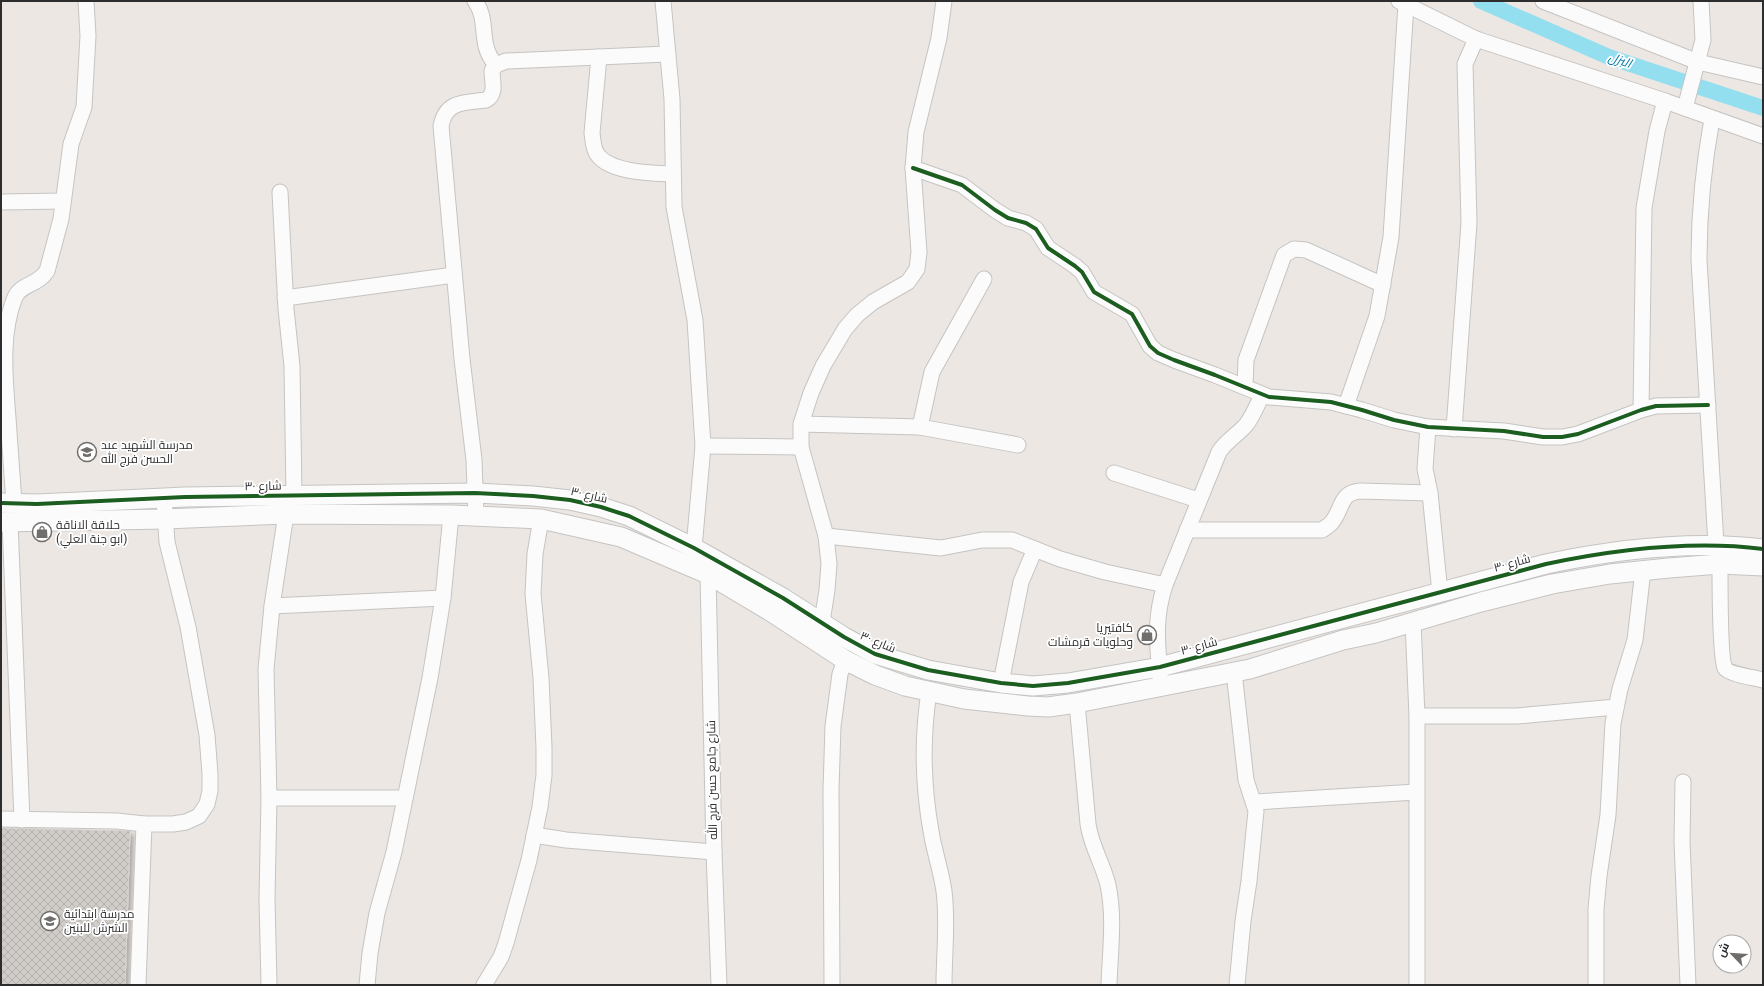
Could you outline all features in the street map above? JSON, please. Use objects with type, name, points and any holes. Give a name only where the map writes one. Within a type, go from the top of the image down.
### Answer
[{"type":"street","points":[[8,503],[3,342],[12,306],[18,293],[25,286],[42,278],[47,271],[61,219],[71,144],[84,106],[88,36],[86,1]]},
{"type":"street","points":[[475,1],[481,11],[486,49],[488,55],[496,65]]},
{"type":"street","points":[[663,1],[666,54],[672,99],[674,206],[696,320],[703,446],[694,548]]},
{"type":"street","points":[[822,622],[829,575],[826,536],[802,448],[801,424],[822,366],[845,329],[857,315],[873,302],[908,282],[917,269],[919,252],[913,168],[916,132],[939,38],[944,1]]},
{"type":"street","points":[[1544,1],[1698,62],[1763,77]]},
{"type":"street","points":[[1685,108],[1703,40],[1701,1]]},
{"type":"street","points":[[1346,406],[1377,316],[1391,237],[1403,3],[1476,39],[1665,101],[1763,136]]},
{"type":"street","points":[[1454,429],[1469,224],[1465,64],[1476,39]]},
{"type":"street","points":[[476,516],[474,460],[454,274],[441,126],[442,118],[451,107],[457,104],[486,100],[490,98],[493,92],[492,71],[496,65],[506,61],[666,54]]},
{"type":"street","points":[[599,57],[592,133],[593,145],[597,154],[610,166],[649,173],[673,174]]},
{"type":"street","points":[[1640,410],[1644,208],[1656,138],[1665,101]]},
{"type":"street","points":[[1712,119],[1705,156],[1699,212],[1698,260],[1716,544]]},
{"type":"street","points":[[913,168],[962,185],[1008,218],[1026,223],[1036,229],[1048,248],[1082,272],[1094,292],[1132,314],[1150,346],[1158,352],[1174,360],[1262,395],[1331,402],[1394,420],[1428,426],[1454,429],[1491,430],[1543,437],[1562,437],[1584,432],[1640,410],[1656,406],[1708,405]]},
{"type":"street","points":[[280,192],[285,298],[292,366],[294,496]]},
{"type":"street","points":[[1,202],[63,200]]},
{"type":"street","points":[[1245,387],[1246,360],[1284,256],[1294,249],[1306,250],[1383,285]]},
{"type":"street","points":[[285,298],[454,274]]},
{"type":"street","points":[[920,427],[932,372],[984,280]]},
{"type":"street","points":[[1162,687],[1156,633],[1157,617],[1165,585],[1198,500],[1219,452],[1223,445],[1246,425],[1262,395]]},
{"type":"street","points":[[801,424],[920,427],[1018,445]]},
{"type":"street","points":[[1428,426],[1425,469],[1430,493],[1440,593]]},
{"type":"street","points":[[703,446],[802,448]]},
{"type":"street","points":[[1114,473],[1198,500]]},
{"type":"street","points":[[1187,530],[1322,530],[1332,523],[1345,497],[1351,492],[1360,490],[1430,493]]},
{"type":"street","name":"شارع ٣٠","points":[[8,503],[476,493],[563,499],[601,507],[629,516],[694,548],[783,598],[875,654],[928,670],[1001,683],[1033,686],[1068,683],[1160,667],[1546,564],[1594,554],[1716,544],[1763,549]]},
{"type":"street","points":[[1,819],[116,821],[144,824],[173,824],[186,822],[199,816],[207,804],[210,791],[210,756],[188,627],[167,542],[164,499]]},
{"type":"street","points":[[269,985],[267,899],[269,798],[266,669],[272,606],[286,514]]},
{"type":"street","points":[[22,820],[5,522],[165,519],[286,514],[451,515],[541,518],[621,537],[708,574],[770,610],[846,660],[875,675],[905,686],[964,699],[1048,707],[1077,703],[1250,669],[1343,640],[1376,633],[1481,602],[1552,584],[1602,575],[1643,570],[1720,564],[1763,566]]},
{"type":"street","points":[[366,985],[377,912],[394,852],[430,678],[443,598],[451,515]]},
{"type":"street","points":[[484,985],[501,957],[522,890],[540,807],[544,775],[541,678],[533,594],[536,554],[541,518]]},
{"type":"street","points":[[826,536],[940,548],[967,542],[994,539],[1012,540],[1060,559],[1094,569],[1165,585]]},
{"type":"street","points":[[1001,683],[1021,582],[1035,549]]},
{"type":"street","points":[[1546,564],[1552,584]]},
{"type":"street","points":[[1720,564],[1722,648],[1725,668],[1727,671],[1763,680]]},
{"type":"street","points":[[1596,985],[1596,910],[1599,876],[1608,814],[1612,740],[1616,707],[1635,640],[1643,570]]},
{"type":"street","name":"شارع جامع حسن فرج الله","points":[[708,574],[714,852],[719,985]]},
{"type":"street","points":[[272,606],[348,604],[443,598]]},
{"type":"street","points":[[1413,622],[1417,716],[1417,985]]},
{"type":"street","points":[[832,985],[832,747],[837,689],[840,674],[846,660]]},
{"type":"street","points":[[1234,672],[1246,780],[1256,811],[1256,829],[1243,921],[1237,985]]},
{"type":"street","points":[[929,692],[925,718],[926,783],[932,836],[944,891],[944,985]]},
{"type":"street","points":[[1077,703],[1088,825],[1093,845],[1108,884],[1111,901],[1112,922],[1109,985]]},
{"type":"street","points":[[1417,716],[1517,716],[1616,707]]},
{"type":"street","points":[[1683,782],[1682,842],[1688,985]]},
{"type":"street","points":[[1254,802],[1416,792]]},
{"type":"street","points":[[269,798],[405,798]]},
{"type":"street","points":[[138,985],[144,824]]},
{"type":"street","points":[[534,835],[566,840],[714,852]]},
{"type":"building","points":[[1,828],[130,831],[125,985],[1,985]]},
{"type":"waterway","name":"البزل","points":[[1481,1],[1609,57],[1763,108]]},
{"type":"cycle path","points":[[913,168],[962,185],[1008,218],[1026,223],[1036,229],[1048,248],[1082,272],[1094,292],[1132,314],[1150,346],[1158,353],[1269,397],[1331,402],[1394,420],[1428,427],[1504,431],[1543,437],[1562,437],[1578,434],[1641,410],[1656,406],[1708,405]]},
{"type":"cycle path","points":[[1,503],[37,504],[185,497],[475,493],[533,496],[570,500],[601,507],[629,516],[694,548],[783,598],[844,637],[875,654],[928,670],[1001,683],[1033,686],[1068,683],[1160,667],[1546,564],[1627,550],[1681,546],[1709,545],[1763,549]]},
{"type":"place","name":"مدرسة الشهيد عبد الحسن فرج الله","points":[[87,452]]},
{"type":"place","name":"حلاقة الاناقة (ابو جنة العلي)","points":[[42,532]]},
{"type":"place","name":"كافتيريا وحلويات قرمشات","points":[[1147,635]]},
{"type":"place","name":"مدرسة ابتدائية الشرش للبنين","points":[[50,921]]}]
